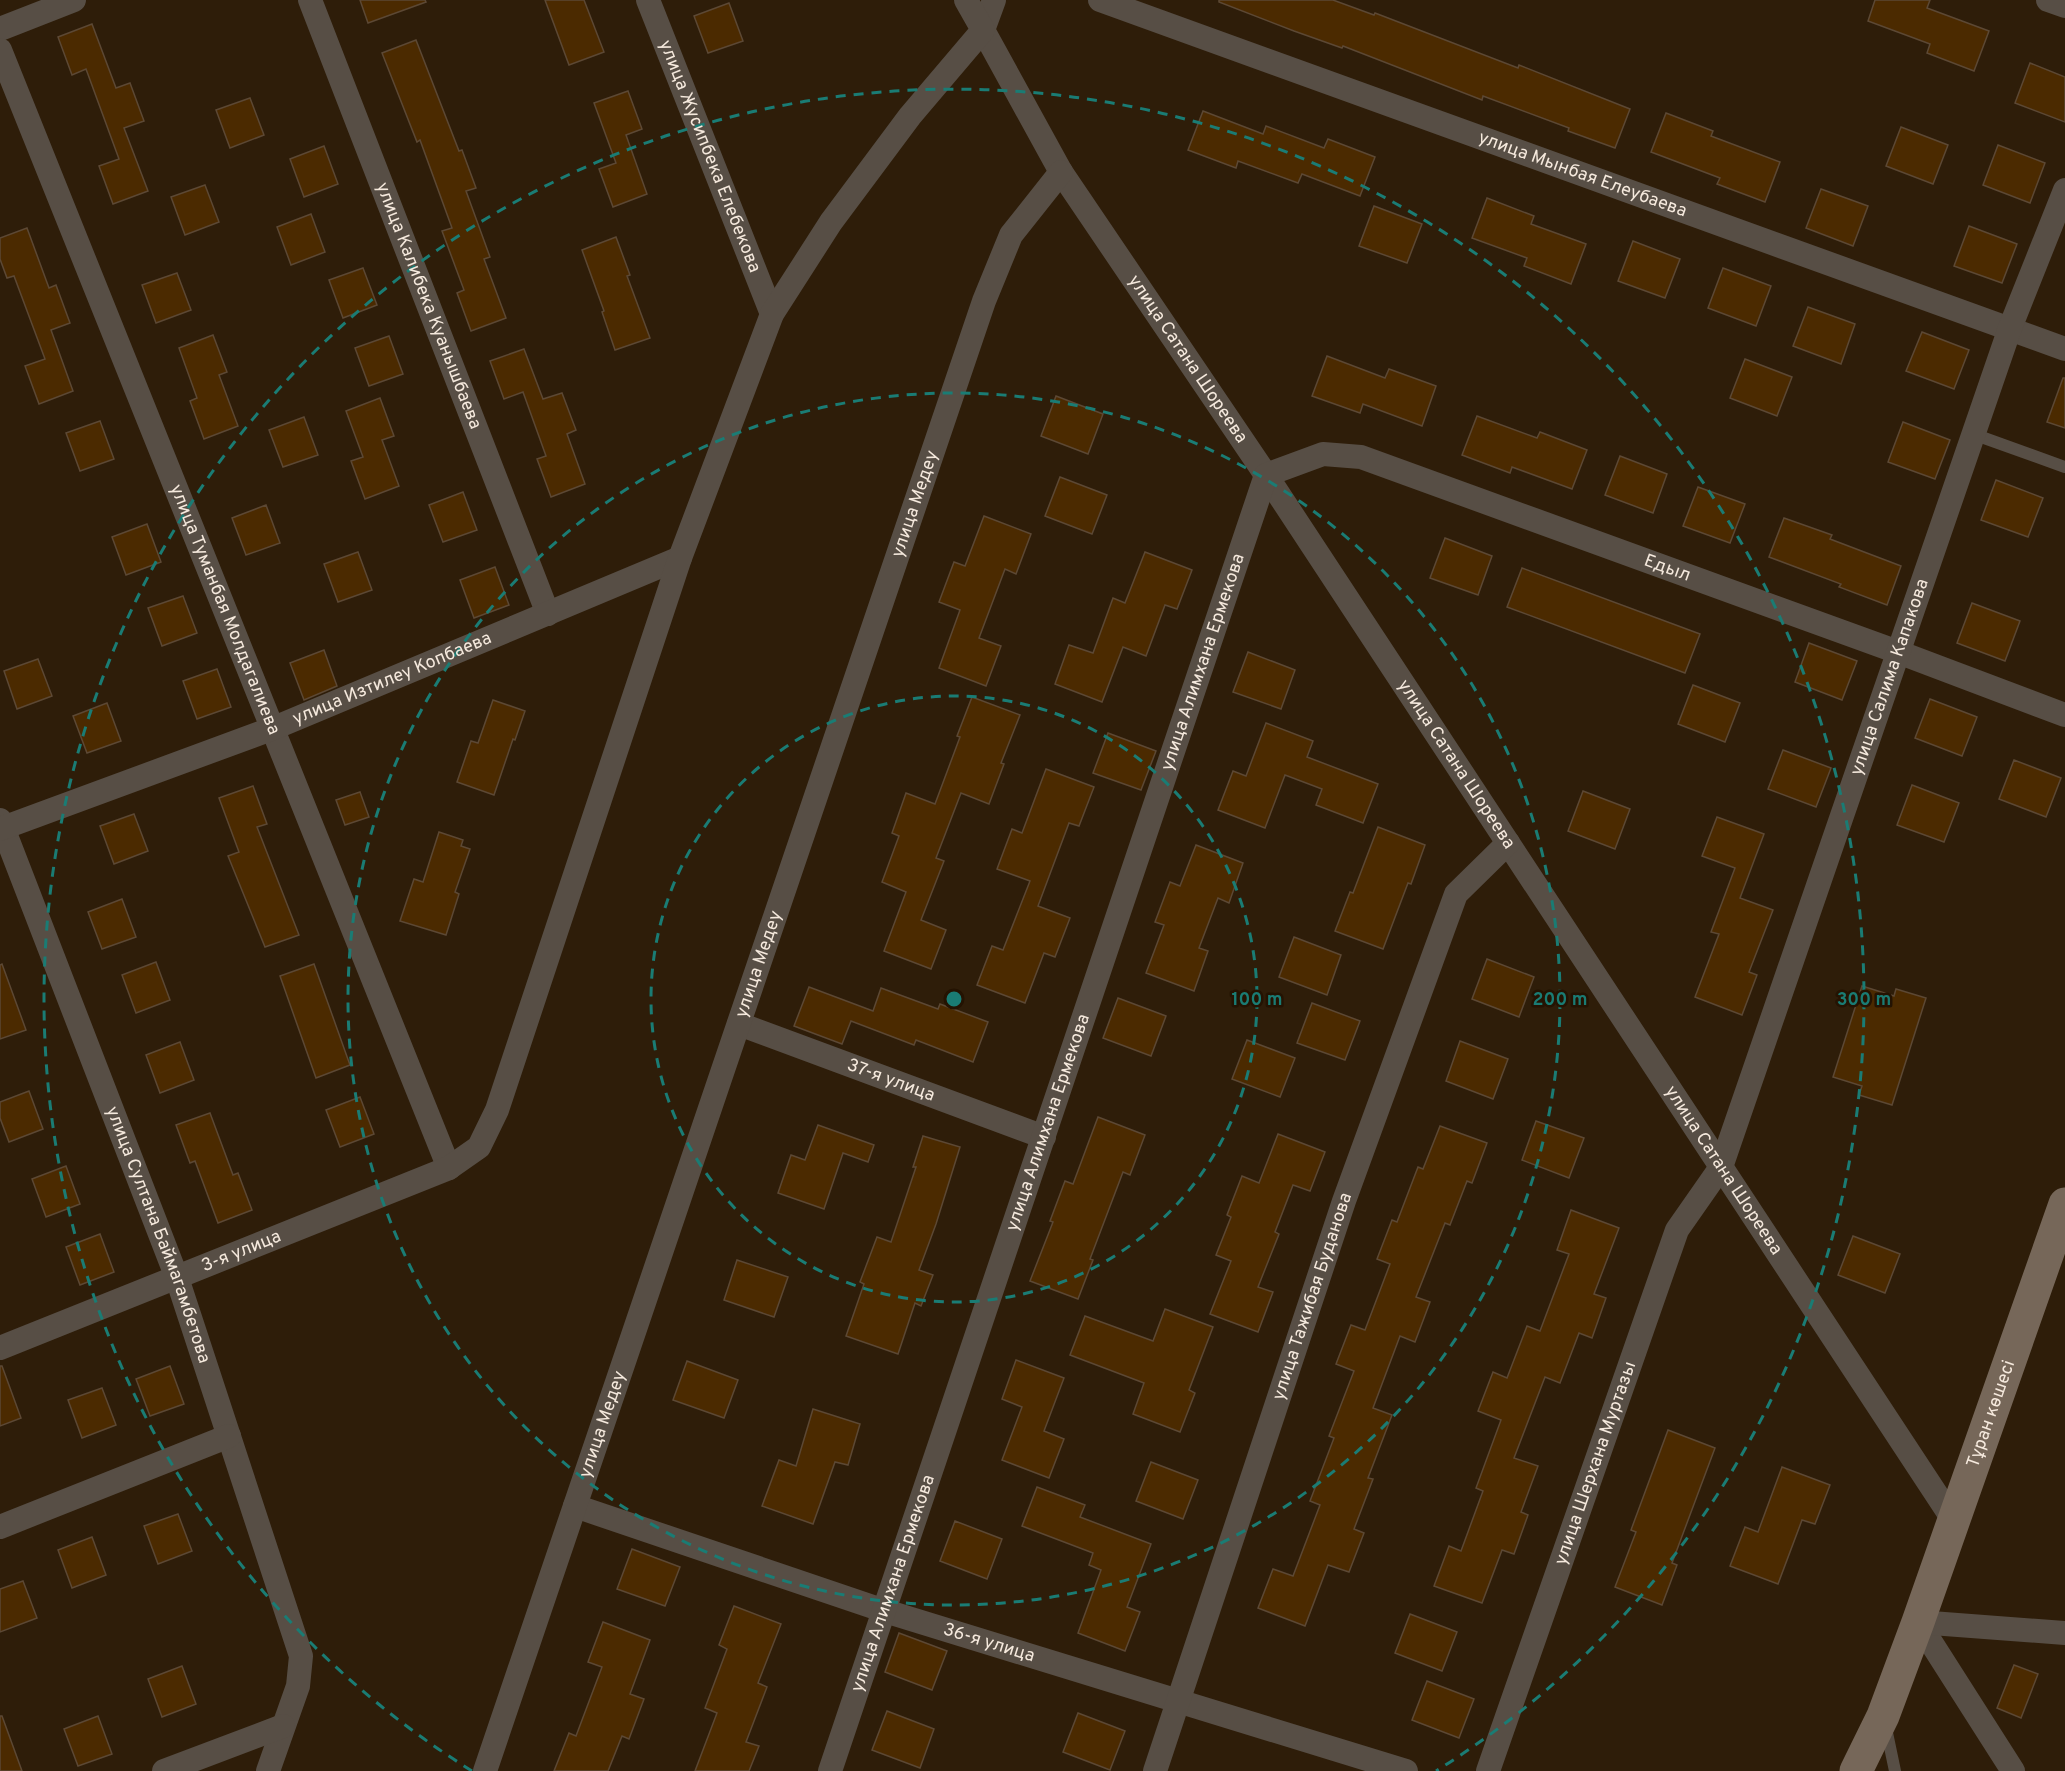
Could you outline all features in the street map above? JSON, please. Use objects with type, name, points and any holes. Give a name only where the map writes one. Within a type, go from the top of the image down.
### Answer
[{"type":"street","points":[[0,29],[74,0]]},
{"type":"street","name":"улица Калибека Куанышбаева","points":[[310,0],[548,614]]},
{"type":"street","name":"улица Жусипбека Елебекова","points":[[648,0],[772,314]]},
{"type":"street","name":"улица Сатана Шореева","points":[[966,0],[1061,172],[1266,475],[1953,1521]]},
{"type":"street","points":[[449,1168],[478,1147],[497,1110],[680,558],[772,314],[831,222],[910,116],[982,30],[994,0]]},
{"type":"street","name":"улица Мынбая Елеубаева","points":[[1100,0],[2065,349]]},
{"type":"street","points":[[2048,0],[2065,6]]},
{"type":"street","name":"улица Туманбая Молдагалиева","points":[[0,50],[449,1168]]},
{"type":"street","name":"улица Медеу","points":[[485,1771],[984,301],[1011,235],[1061,172]]},
{"type":"street","name":"улица Салима Капакова","points":[[1721,1167],[2010,328],[2065,190]]},
{"type":"street","name":"Едыл","points":[[1266,475],[1323,454],[1361,457],[2065,715]]},
{"type":"street","name":"улица Алимхана Ермекова","points":[[830,1771],[1266,475]]},
{"type":"street","name":"улица Изтилеу Копбаева","points":[[1,826],[274,728],[680,558]]},
{"type":"street","name":"улица Султана Баймагамбетова","points":[[1,826],[177,1278],[302,1656],[298,1686],[283,1726]]},
{"type":"street","name":"улица Тажибая Буданова","points":[[1155,1771],[1344,1201],[1456,894],[1508,843]]},
{"type":"street","name":"37-я улица","points":[[739,1024],[1044,1137]]},
{"type":"street","name":"улица Шерхана Муртазы","points":[[1488,1771],[1677,1230],[1721,1167]]},
{"type":"street","name":"3-я улица","points":[[0,1348],[449,1168]]},
{"type":"street","name":"Тұран көшесі","points":[[1856,1771],[1883,1716],[1918,1622],[2065,1204]]},
{"type":"street","points":[[0,1527],[229,1436]]},
{"type":"street","name":"36-я улица","points":[[575,1506],[885,1611],[1406,1771]]},
{"type":"street","points":[[1918,1622],[2065,1632]]},
{"type":"street","points":[[1918,1622],[2013,1771]]},
{"type":"street","points":[[164,1771],[283,1726]]},
{"type":"street","points":[[268,1771],[283,1726]]},
{"type":"lane","points":[[1973,434],[2065,467]]},
{"type":"lane","points":[[1883,1716],[1895,1771]]},
{"type":"building","points":[[360,0],[425,0],[426,2],[368,23]]},
{"type":"building","points":[[545,0],[584,0],[604,52],[569,65]]},
{"type":"building","points":[[1219,0],[1333,0],[1374,15],[1375,13],[1518,68],[1519,65],[1630,109],[1615,148],[1483,96],[1482,100],[1343,46],[1342,48],[1294,31],[1219,2]]},
{"type":"building","points":[[1875,0],[1930,0],[1927,8],[1989,31],[1974,71],[1927,53],[1930,44],[1868,21]]},
{"type":"building","points":[[729,3],[743,41],[708,53],[694,16]]},
{"type":"building","points":[[92,24],[116,88],[130,83],[144,121],[124,128],[148,191],[113,204],[99,166],[119,159],[86,69],[72,75],[58,37]]},
{"type":"building","points":[[416,40],[459,151],[462,150],[476,188],[466,191],[490,257],[484,259],[506,318],[471,331],[457,293],[464,290],[442,231],[452,228],[420,140],[417,142],[382,53]]},
{"type":"building","points":[[2030,63],[2065,77],[2065,122],[2015,103]]},
{"type":"building","points":[[628,91],[642,129],[626,135],[647,194],[613,207],[599,169],[616,163],[594,103]]},
{"type":"building","points":[[250,98],[264,135],[230,148],[216,110]]},
{"type":"building","points":[[1203,111],[1263,134],[1266,126],[1324,148],[1328,139],[1375,157],[1360,196],[1302,174],[1298,183],[1238,161],[1236,168],[1188,150]]},
{"type":"building","points":[[1666,113],[1713,131],[1711,136],[1780,162],[1765,202],[1717,184],[1720,178],[1651,152]]},
{"type":"building","points":[[1901,127],[1948,145],[1933,184],[1886,166]]},
{"type":"building","points":[[1998,145],[2045,163],[2030,203],[1983,185]]},
{"type":"building","points":[[324,146],[338,184],[304,197],[290,159]]},
{"type":"building","points":[[205,185],[219,222],[185,235],[171,197]]},
{"type":"building","points":[[1821,189],[1868,206],[1853,246],[1806,228]]},
{"type":"building","points":[[1487,198],[1534,216],[1531,224],[1586,244],[1571,284],[1524,266],[1527,258],[1472,238]]},
{"type":"building","points":[[1374,206],[1422,224],[1407,263],[1359,246]]},
{"type":"building","points":[[311,214],[325,252],[291,265],[277,227]]},
{"type":"building","points":[[1969,226],[2017,244],[2002,283],[1954,266]]},
{"type":"building","points":[[27,228],[49,288],[56,285],[70,323],[51,330],[73,391],[39,404],[25,366],[45,359],[14,276],[7,278],[0,259],[0,238]]},
{"type":"building","points":[[616,237],[630,275],[627,276],[650,338],[615,350],[582,250]]},
{"type":"building","points":[[1633,241],[1680,259],[1665,298],[1618,281]]},
{"type":"building","points":[[363,268],[377,305],[343,318],[329,280]]},
{"type":"building","points":[[1723,268],[1771,286],[1756,326],[1708,308]]},
{"type":"building","points":[[177,273],[191,310],[156,323],[142,285]]},
{"type":"building","points":[[1808,307],[1855,324],[1841,364],[1793,346]]},
{"type":"building","points":[[1922,332],[1969,350],[1954,389],[1906,371]]},
{"type":"building","points":[[213,335],[227,372],[219,375],[238,426],[204,439],[190,401],[197,398],[179,348]]},
{"type":"building","points":[[389,336],[403,374],[369,386],[355,348]]},
{"type":"building","points":[[524,349],[543,399],[562,393],[576,430],[567,434],[585,484],[551,497],[537,459],[546,456],[523,392],[504,399],[490,361]]},
{"type":"building","points":[[1327,356],[1385,378],[1389,369],[1436,386],[1422,426],[1363,404],[1360,413],[1312,396]]},
{"type":"building","points":[[1745,359],[1792,377],[1777,416],[1730,398]]},
{"type":"building","points":[[2063,378],[2065,378],[2065,428],[2047,422]]},
{"type":"building","points":[[1056,396],[1103,414],[1088,454],[1041,436]]},
{"type":"building","points":[[380,398],[394,436],[382,440],[399,486],[365,499],[351,461],[363,457],[346,411]]},
{"type":"building","points":[[1477,416],[1537,438],[1540,432],[1587,450],[1572,489],[1512,467],[1510,473],[1462,455]]},
{"type":"building","points":[[304,417],[318,455],[283,467],[269,430]]},
{"type":"building","points":[[100,421],[114,459],[80,471],[66,433]]},
{"type":"building","points":[[1903,422],[1950,440],[1935,479],[1888,462]]},
{"type":"building","points":[[1620,456],[1667,474],[1653,513],[1605,495]]},
{"type":"building","points":[[1060,477],[1107,495],[1092,534],[1045,516]]},
{"type":"building","points":[[1996,480],[2043,498],[2028,537],[1981,520]]},
{"type":"building","points":[[1698,487],[1745,504],[1730,543],[1683,526]]},
{"type":"building","points":[[463,492],[477,530],[443,542],[429,505]]},
{"type":"building","points":[[266,505],[280,543],[246,555],[232,518]]},
{"type":"building","points":[[984,516],[1031,534],[1016,574],[1005,569],[979,638],[1001,646],[986,686],[939,668],[960,610],[939,602],[954,562],[965,566]]},
{"type":"building","points":[[1784,518],[1832,535],[1830,539],[1901,566],[1887,605],[1839,587],[1841,584],[1769,557]]},
{"type":"building","points":[[147,524],[161,562],[126,575],[112,537]]},
{"type":"building","points":[[1445,538],[1492,556],[1478,595],[1430,578]]},
{"type":"building","points":[[358,552],[372,590],[338,602],[324,564]]},
{"type":"building","points":[[1145,552],[1192,570],[1177,609],[1165,605],[1146,656],[1123,647],[1102,702],[1055,684],[1069,645],[1093,653],[1113,598],[1125,603]]},
{"type":"building","points":[[495,567],[509,605],[474,618],[460,580]]},
{"type":"building","points":[[1522,568],[1700,634],[1685,673],[1507,607]]},
{"type":"building","points":[[183,596],[197,633],[162,646],[148,608]]},
{"type":"building","points":[[1972,603],[2020,621],[2005,661],[1957,643]]},
{"type":"building","points":[[1809,643],[1857,661],[1842,700],[1795,682]]},
{"type":"building","points":[[324,650],[337,686],[304,700],[290,663]]},
{"type":"building","points":[[1248,652],[1295,670],[1281,709],[1233,692]]},
{"type":"building","points":[[38,659],[52,696],[17,709],[4,671]]},
{"type":"building","points":[[217,669],[231,707],[197,719],[183,681]]},
{"type":"building","points":[[1693,685],[1740,703],[1725,742],[1678,724]]},
{"type":"building","points":[[972,697],[1020,715],[1001,763],[1004,764],[989,804],[961,793],[936,858],[944,861],[921,920],[946,930],[931,969],[884,951],[906,892],[882,882],[899,836],[892,833],[906,793],[935,804]]},
{"type":"building","points":[[1930,699],[1977,717],[1962,756],[1915,738]]},
{"type":"building","points":[[493,700],[525,711],[494,795],[457,782],[471,741],[478,743]]},
{"type":"building","points":[[107,703],[121,741],[87,753],[73,716]]},
{"type":"building","points":[[1266,723],[1313,741],[1307,757],[1378,784],[1363,823],[1316,805],[1322,789],[1285,775],[1265,828],[1218,810],[1233,771],[1246,776]]},
{"type":"building","points":[[1108,733],[1156,751],[1141,790],[1093,773]]},
{"type":"building","points":[[1783,750],[1831,768],[1816,807],[1768,789]]},
{"type":"building","points":[[2014,760],[2061,778],[2046,817],[1999,799]]},
{"type":"building","points":[[1046,769],[1094,787],[1079,826],[1069,823],[1038,906],[1070,918],[1055,957],[1044,953],[1025,1003],[977,985],[992,946],[1003,950],[1030,881],[997,869],[1012,829],[1022,833]]},
{"type":"building","points":[[1912,785],[1959,803],[1944,842],[1897,825]]},
{"type":"building","points":[[253,786],[267,824],[257,827],[299,935],[265,947],[228,856],[239,852],[219,798]]},
{"type":"building","points":[[1583,791],[1630,809],[1615,849],[1568,831]]},
{"type":"building","points":[[360,792],[369,817],[345,825],[336,800]]},
{"type":"building","points":[[134,814],[148,851],[114,864],[100,826]]},
{"type":"building","points":[[1717,817],[1764,834],[1740,898],[1773,910],[1749,972],[1757,975],[1742,1015],[1695,997],[1719,934],[1711,932],[1735,868],[1702,856]]},
{"type":"building","points":[[1378,827],[1425,845],[1383,949],[1335,931],[1350,892],[1353,893]]},
{"type":"building","points":[[439,832],[463,840],[461,846],[470,849],[455,892],[459,894],[446,935],[400,921],[414,879],[423,882]]},
{"type":"building","points":[[1196,845],[1243,863],[1229,903],[1218,898],[1199,948],[1208,951],[1194,991],[1146,973],[1164,925],[1155,922],[1170,882],[1180,886]]},
{"type":"building","points":[[122,899],[136,937],[102,949],[88,912]]},
{"type":"building","points":[[1294,937],[1341,955],[1327,995],[1279,977]]},
{"type":"building","points":[[1487,959],[1534,977],[1519,1017],[1472,999]]},
{"type":"building","points":[[156,962],[170,1000],[136,1013],[122,975]]},
{"type":"building","points":[[2,964],[26,1030],[0,1039],[0,965]]},
{"type":"building","points":[[314,964],[350,1065],[316,1078],[280,976]]},
{"type":"building","points":[[1862,986],[1894,996],[1896,989],[1926,998],[1892,1105],[1859,1095],[1862,1086],[1833,1077]]},
{"type":"building","points":[[809,987],[873,1011],[881,988],[938,1009],[940,1004],[988,1022],[973,1062],[916,1040],[914,1045],[851,1021],[842,1044],[794,1026]]},
{"type":"building","points":[[1118,998],[1166,1016],[1151,1056],[1103,1038]]},
{"type":"building","points":[[1312,1003],[1360,1021],[1345,1060],[1297,1043]]},
{"type":"building","points":[[1247,1040],[1295,1058],[1280,1097],[1232,1079]]},
{"type":"building","points":[[1460,1041],[1508,1059],[1493,1099],[1446,1081]]},
{"type":"building","points":[[180,1042],[194,1080],[160,1093],[146,1055]]},
{"type":"building","points":[[29,1091],[43,1129],[9,1142],[0,1118],[0,1102]]},
{"type":"building","points":[[360,1097],[374,1134],[340,1147],[326,1110]]},
{"type":"building","points":[[210,1113],[233,1175],[238,1173],[252,1210],[218,1223],[195,1161],[190,1163],[176,1125]]},
{"type":"building","points":[[1098,1117],[1145,1135],[1130,1175],[1123,1172],[1090,1259],[1093,1260],[1078,1299],[1030,1281],[1053,1222],[1050,1221],[1065,1181],[1073,1184]]},
{"type":"building","points":[[1536,1121],[1584,1138],[1569,1178],[1522,1160]]},
{"type":"building","points":[[818,1125],[874,1145],[868,1162],[843,1153],[824,1209],[778,1193],[791,1155],[805,1160]]},
{"type":"building","points":[[1440,1126],[1487,1143],[1472,1183],[1467,1181],[1450,1225],[1445,1223],[1416,1297],[1430,1302],[1415,1342],[1400,1336],[1373,1408],[1392,1415],[1368,1478],[1373,1479],[1354,1529],[1364,1533],[1349,1572],[1328,1565],[1305,1626],[1258,1608],[1273,1569],[1293,1576],[1320,1505],[1310,1501],[1334,1438],[1329,1436],[1354,1371],[1336,1364],[1351,1325],[1365,1330],[1390,1264],[1377,1259],[1392,1220],[1397,1222],[1418,1167],[1423,1169]]},
{"type":"building","points":[[1278,1134],[1325,1152],[1310,1191],[1293,1185],[1275,1232],[1279,1234],[1258,1287],[1273,1292],[1258,1332],[1210,1314],[1231,1261],[1216,1255],[1231,1217],[1227,1215],[1242,1176],[1259,1183]]},
{"type":"building","points":[[923,1136],[960,1147],[919,1270],[933,1275],[921,1306],[915,1303],[898,1354],[846,1336],[864,1284],[860,1282],[877,1237],[891,1242],[916,1167],[913,1167]]},
{"type":"building","points":[[66,1166],[80,1204],[46,1217],[32,1179]]},
{"type":"building","points":[[1571,1210],[1619,1228],[1594,1294],[1606,1298],[1592,1338],[1579,1333],[1560,1383],[1545,1377],[1514,1458],[1538,1466],[1521,1512],[1528,1515],[1514,1554],[1502,1550],[1482,1603],[1434,1586],[1449,1546],[1461,1551],[1483,1491],[1476,1488],[1501,1420],[1478,1411],[1493,1372],[1507,1378],[1527,1326],[1540,1331],[1569,1254],[1557,1250]]},
{"type":"building","points":[[100,1234],[114,1272],[80,1285],[66,1247]]},
{"type":"building","points":[[1853,1236],[1900,1254],[1885,1293],[1838,1275]]},
{"type":"building","points":[[737,1260],[788,1277],[774,1317],[724,1300]]},
{"type":"building","points":[[1165,1309],[1213,1327],[1189,1390],[1195,1393],[1180,1432],[1133,1414],[1144,1383],[1070,1355],[1085,1316],[1153,1341]]},
{"type":"building","points":[[1016,1360],[1064,1378],[1044,1431],[1064,1439],[1049,1478],[1002,1460],[1022,1407],[1002,1399]]},
{"type":"building","points":[[687,1361],[738,1380],[724,1418],[673,1400]]},
{"type":"building","points":[[0,1366],[2,1366],[21,1418],[0,1426]]},
{"type":"building","points":[[170,1366],[184,1404],[150,1416],[136,1379]]},
{"type":"building","points":[[102,1388],[116,1425],[82,1438],[68,1400]]},
{"type":"building","points":[[813,1409],[860,1424],[848,1465],[835,1462],[813,1524],[762,1506],[779,1460],[796,1466]]},
{"type":"building","points":[[1668,1430],[1715,1448],[1672,1563],[1677,1565],[1662,1605],[1615,1587],[1636,1532],[1631,1530]]},
{"type":"building","points":[[1151,1462],[1198,1480],[1183,1519],[1136,1501]]},
{"type":"building","points":[[1782,1467],[1830,1485],[1815,1524],[1802,1520],[1778,1584],[1730,1566],[1745,1527],[1758,1532]]},
{"type":"building","points":[[1037,1487],[1085,1505],[1080,1517],[1151,1544],[1127,1607],[1140,1612],[1125,1651],[1078,1633],[1101,1570],[1089,1565],[1093,1553],[1022,1526]]},
{"type":"building","points":[[178,1514],[192,1551],[158,1564],[144,1526]]},
{"type":"building","points":[[955,1521],[1002,1539],[987,1579],[940,1561]]},
{"type":"building","points":[[92,1537],[106,1575],[72,1588],[58,1550]]},
{"type":"building","points":[[632,1549],[680,1567],[665,1606],[617,1589]]},
{"type":"building","points":[[23,1581],[37,1618],[0,1632],[0,1589]]},
{"type":"building","points":[[734,1606],[781,1624],[758,1683],[767,1687],[746,1742],[759,1746],[749,1771],[695,1771],[717,1713],[705,1708],[727,1649],[719,1645]]},
{"type":"building","points":[[1410,1614],[1457,1632],[1442,1671],[1395,1653]]},
{"type":"building","points":[[603,1622],[650,1640],[630,1694],[644,1699],[629,1739],[622,1736],[608,1771],[554,1771],[569,1733],[576,1736],[602,1667],[588,1662]]},
{"type":"building","points":[[899,1633],[947,1651],[932,1690],[885,1672]]},
{"type":"building","points":[[2014,1665],[2038,1674],[2021,1718],[1997,1708]]},
{"type":"building","points":[[182,1666],[196,1704],[162,1717],[148,1679]]},
{"type":"building","points":[[1427,1681],[1474,1699],[1459,1738],[1412,1720]]},
{"type":"building","points":[[887,1711],[934,1729],[920,1768],[872,1750]]},
{"type":"building","points":[[1078,1713],[1125,1731],[1110,1770],[1063,1752]]},
{"type":"building","points":[[0,1716],[2,1716],[22,1771],[0,1771]]},
{"type":"building","points":[[98,1716],[112,1754],[78,1766],[64,1729]]}]
